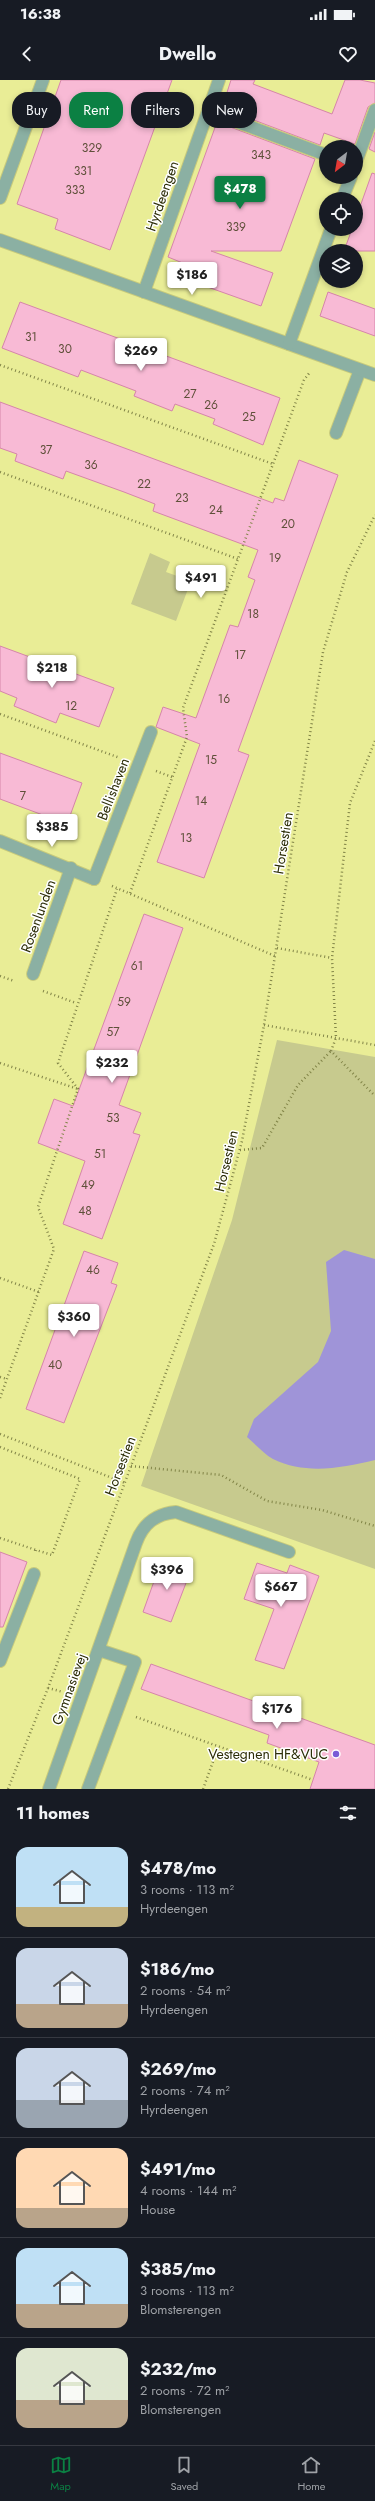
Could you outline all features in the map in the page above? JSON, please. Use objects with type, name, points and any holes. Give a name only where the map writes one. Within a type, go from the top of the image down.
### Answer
[{"type":"street","points":[[0,198],[43,80]]},
{"type":"street","name":"Hyrdeengen","points":[[215,92],[219,80]]},
{"type":"street","points":[[363,143],[375,110]]},
{"type":"street","name":"Hyrdeengen","points":[[144,292],[202,127]]},
{"type":"street","points":[[255,128],[319,152]]},
{"type":"street","points":[[289,344],[329,236]]},
{"type":"street","points":[[0,240],[375,375]]},
{"type":"street","points":[[336,433],[360,370]]},
{"type":"street","name":"Bellishaven","points":[[94,879],[151,732]]},
{"type":"street","points":[[0,841],[71,868],[94,879]]},
{"type":"street","name":"Rosenlunden","points":[[33,974],[71,868]]},
{"type":"street","points":[[99,1650],[140,1531],[154,1518],[163,1514],[176,1512],[289,1552]]},
{"type":"street","points":[[0,1661],[34,1574]]},
{"type":"street","name":"Gymnasievej","points":[[49,1789],[99,1650],[135,1662],[88,1789]]},
{"type":"path","points":[[130,893],[187,737],[183,708],[304,380],[322,356]]},
{"type":"path","points":[[0,365],[273,464]]},
{"type":"path","points":[[0,472],[238,559]]},
{"type":"path","name":"Horsestien","points":[[8,1789],[48,1688],[214,1244],[240,1150],[264,1024],[322,652],[347,572],[375,515]]},
{"type":"path","points":[[0,714],[172,777]]},
{"type":"path","points":[[240,1150],[262,1148],[298,1085],[331,1051],[336,1038],[332,958],[350,803],[375,740]]},
{"type":"path","points":[[94,879],[130,893],[275,956]]},
{"type":"path","points":[[78,1089],[58,1063],[117,889]]},
{"type":"path","points":[[277,948],[332,958]]},
{"type":"path","points":[[264,1024],[375,1045]]},
{"type":"path","points":[[331,1051],[375,1096]]},
{"type":"path","points":[[0,1063],[78,1089]]},
{"type":"path","points":[[0,1398],[54,1249],[38,1207],[78,1089]]},
{"type":"path","points":[[0,1278],[39,1292]]},
{"type":"path","points":[[0,1377],[7,1379]]},
{"type":"path","points":[[0,1434],[125,1483]]},
{"type":"path","points":[[0,1447],[80,1478],[52,1555],[0,1538]]},
{"type":"path","points":[[131,1466],[221,1474],[267,1501],[322,1510],[375,1526]]},
{"type":"path","points":[[34,1574],[33,1560],[36,1550]]},
{"type":"path","points":[[48,1688],[81,1698]]},
{"type":"path","points":[[117,1710],[218,1748],[313,1780]]},
{"type":"path","points":[[203,1789],[218,1748]]},
{"type":"green space","points":[[150,553],[170,562],[166,572],[191,581],[176,621],[131,604]]},
{"type":"green space","points":[[277,1040],[375,1057],[375,1569],[141,1486],[232,1220]]},
{"type":"shaded area","points":[[344,1250],[375,1259],[375,1460],[324,1468],[298,1467],[285,1464],[273,1459],[263,1452],[247,1437],[254,1419],[318,1362],[331,1331],[326,1262]]},
{"type":"building","points":[[61,80],[172,80],[168,92],[131,92],[131,128],[154,128],[110,250],[55,229],[58,219],[17,204],[44,128],[61,128],[61,92],[57,92]]},
{"type":"building","points":[[231,80],[255,80],[253,84],[332,114],[345,80],[360,80],[375,83],[375,103],[368,107],[356,140],[344,140],[324,133],[322,140],[319,140],[319,145],[257,121],[257,92],[227,92]]},
{"type":"building","points":[[215,128],[233,128],[315,159],[281,251],[211,251],[273,273],[261,306],[202,285],[207,273],[168,257]]},
{"type":"building","points":[[375,132],[375,152],[369,149]]},
{"type":"building","points":[[372,173],[375,174],[375,251],[363,251],[363,244],[347,244],[349,236],[363,236],[363,198]]},
{"type":"building","points":[[328,292],[375,309],[375,336],[320,316]]},
{"type":"building","points":[[20,302],[280,398],[263,445],[213,424],[215,419],[175,404],[172,411],[134,396],[136,391],[81,370],[78,377],[2,348]]},
{"type":"building","points":[[0,402],[273,503],[275,498],[284,501],[299,460],[338,475],[238,751],[249,755],[204,878],[157,862],[200,744],[156,727],[163,707],[196,718],[230,625],[238,627],[255,580],[248,577],[258,550],[153,511],[155,504],[124,492],[66,471],[63,479],[15,461],[17,454],[0,448]]},
{"type":"building","points":[[0,646],[114,688],[99,727],[60,713],[56,723],[14,706],[17,698],[0,691]]},
{"type":"building","points":[[0,753],[82,783],[67,824],[0,799]]},
{"type":"building","points":[[144,914],[183,928],[119,1105],[141,1113],[133,1133],[140,1135],[102,1239],[63,1224],[85,1161],[38,1143],[54,1099],[73,1106]]},
{"type":"building","points":[[84,1251],[118,1263],[111,1283],[117,1285],[64,1423],[26,1409]]},
{"type":"building","points":[[0,1552],[27,1562],[3,1627],[0,1627]]},
{"type":"building","points":[[162,1559],[191,1570],[171,1622],[143,1612]]},
{"type":"building","points":[[257,1563],[287,1573],[290,1565],[319,1576],[284,1669],[255,1660],[274,1609],[244,1599]]},
{"type":"building","points":[[151,1664],[375,1745],[375,1789],[310,1789],[319,1762],[267,1743],[269,1735],[141,1689]]},
{"type":"place","name":"Vestegnen HF&VUC","points":[[336,1754]]}]
